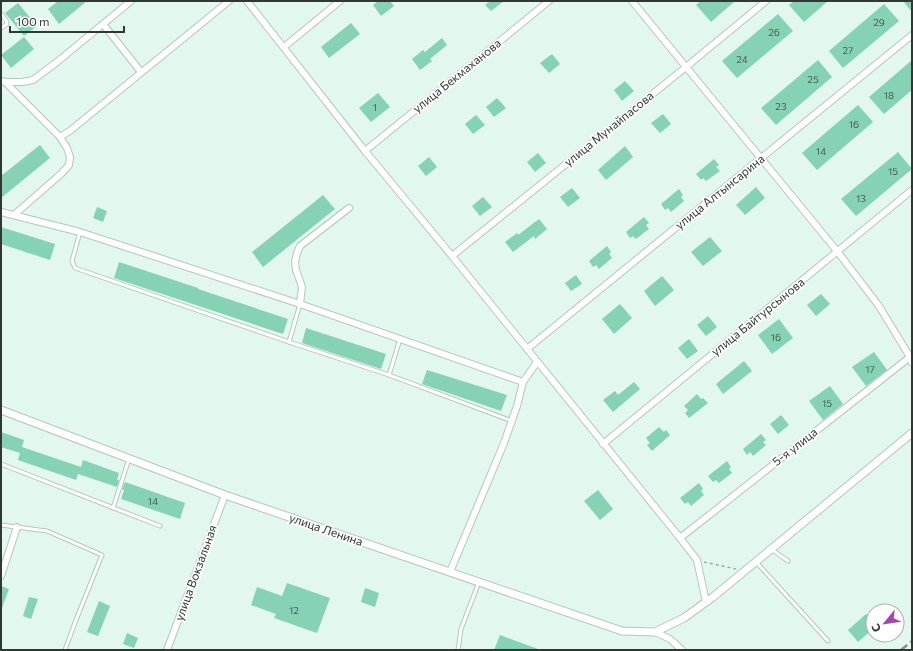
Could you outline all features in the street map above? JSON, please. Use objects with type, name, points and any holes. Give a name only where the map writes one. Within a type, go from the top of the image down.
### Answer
[{"type":"street","points":[[3,81],[22,82],[33,80],[131,1]]},
{"type":"street","points":[[60,137],[71,130],[229,1]]},
{"type":"street","points":[[247,1],[365,151],[452,256],[697,560],[706,602]]},
{"type":"street","points":[[284,48],[340,1]]},
{"type":"street","name":"улица Бекмаханова","points":[[365,151],[549,1]]},
{"type":"street","points":[[632,1],[837,251],[879,306],[911,360]]},
{"type":"street","name":"улица Мунайпасова","points":[[452,256],[766,1]]},
{"type":"street","points":[[103,24],[141,72]]},
{"type":"street","name":"улица Алтынсарина","points":[[527,349],[912,35]]},
{"type":"street","points":[[3,81],[60,137],[67,148],[70,157],[69,165],[62,173],[14,215]]},
{"type":"street","name":"улица Байтурсынова","points":[[603,444],[912,190]]},
{"type":"street","points":[[300,304],[302,287],[295,262],[300,246],[348,208]]},
{"type":"street","points":[[1,212],[80,232],[300,304],[523,382]]},
{"type":"street","name":"5-я улица","points":[[680,538],[911,360]]},
{"type":"street","points":[[450,572],[512,421],[523,382],[537,362]]},
{"type":"street","name":"улица Ленина","points":[[1,410],[224,495],[622,631],[655,632]]},
{"type":"street","points":[[655,632],[684,618],[706,602],[912,433]]},
{"type":"street","name":"улица Вокзальная","points":[[167,650],[224,495]]},
{"type":"street","points":[[1,576],[17,527]]},
{"type":"street","points":[[655,632],[670,639],[682,650]]},
{"type":"lane","points":[[1,14],[6,20],[7,24],[1,28]]},
{"type":"lane","points":[[80,232],[72,261],[75,268],[389,375],[512,421]]},
{"type":"lane","points":[[289,342],[300,304]]},
{"type":"lane","points":[[389,375],[400,339]]},
{"type":"lane","points":[[113,508],[129,459]]},
{"type":"lane","points":[[1,464],[160,526]]},
{"type":"lane","points":[[1,525],[47,531],[102,555],[65,650]]},
{"type":"lane","points":[[771,549],[788,561]]},
{"type":"lane","points":[[756,562],[828,641]]},
{"type":"lane","points":[[458,650],[461,630],[479,582]]},
{"type":"path","points":[[697,560],[744,571]]},
{"type":"building","points":[[58,1],[87,1],[59,24],[48,9]]},
{"type":"building","points":[[378,1],[390,1],[394,6],[381,16],[373,5]]},
{"type":"building","points":[[490,1],[504,1],[491,11],[485,5]]},
{"type":"building","points":[[701,1],[735,1],[711,22],[696,5]]},
{"type":"building","points":[[794,1],[828,1],[804,22],[789,5]]},
{"type":"building","points":[[903,1],[912,1],[912,12]]},
{"type":"building","points":[[18,3],[37,26],[24,36],[5,13]]},
{"type":"building","points":[[884,4],[899,21],[843,68],[829,51]]},
{"type":"building","points":[[778,14],[793,31],[737,78],[722,61]]},
{"type":"building","points":[[351,23],[360,34],[329,58],[321,47]]},
{"type":"building","points":[[24,37],[34,49],[11,68],[1,55]]},
{"type":"building","points":[[442,38],[447,45],[430,59],[432,61],[420,70],[412,59],[423,50],[425,52]]},
{"type":"building","points":[[552,54],[560,64],[549,73],[540,63]]},
{"type":"building","points":[[818,60],[832,77],[776,125],[761,108]]},
{"type":"building","points":[[912,60],[912,90],[884,114],[869,97]]},
{"type":"building","points":[[625,81],[634,91],[622,101],[614,90]]},
{"type":"building","points":[[378,93],[390,107],[371,122],[359,108]]},
{"type":"building","points":[[497,98],[506,108],[494,117],[486,107]]},
{"type":"building","points":[[858,105],[873,122],[817,170],[802,153]]},
{"type":"building","points":[[663,114],[671,124],[660,133],[651,123]]},
{"type":"building","points":[[476,115],[485,125],[473,134],[465,124]]},
{"type":"building","points":[[40,145],[50,158],[1,198],[1,176]]},
{"type":"building","points":[[625,146],[633,157],[606,180],[598,170]]},
{"type":"building","points":[[898,152],[912,169],[856,216],[841,199]]},
{"type":"building","points":[[538,153],[546,163],[535,172],[527,162]]},
{"type":"building","points":[[429,157],[437,167],[426,176],[418,166]]},
{"type":"building","points":[[714,159],[719,165],[716,167],[720,171],[706,181],[703,178],[701,180],[696,174]]},
{"type":"building","points":[[756,187],[765,198],[745,215],[736,205]]},
{"type":"building","points":[[572,188],[580,198],[568,207],[560,197]]},
{"type":"building","points":[[679,189],[683,195],[681,197],[684,201],[671,212],[668,208],[665,210],[661,204]]},
{"type":"building","points":[[323,195],[335,209],[263,267],[252,252]]},
{"type":"building","points":[[483,197],[492,207],[480,216],[472,206]]},
{"type":"building","points":[[97,207],[107,211],[103,222],[93,218]]},
{"type":"building","points":[[644,217],[649,223],[646,225],[649,229],[636,239],[633,236],[630,238],[626,232]]},
{"type":"building","points":[[539,219],[547,229],[535,239],[534,236],[513,252],[505,242],[517,233],[518,235]]},
{"type":"building","points":[[1,227],[55,244],[50,260],[1,244]]},
{"type":"building","points":[[710,237],[722,251],[703,266],[691,252]]},
{"type":"building","points":[[607,246],[611,252],[609,254],[612,258],[599,269],[596,265],[593,267],[589,261]]},
{"type":"building","points":[[119,262],[288,319],[283,334],[114,278]]},
{"type":"building","points":[[576,275],[582,284],[571,291],[565,283]]},
{"type":"building","points":[[662,276],[674,290],[655,306],[644,291]]},
{"type":"building","points":[[821,294],[830,304],[816,316],[807,305]]},
{"type":"building","points":[[620,304],[632,318],[614,334],[602,319]]},
{"type":"building","points":[[708,316],[717,327],[706,336],[697,325]]},
{"type":"building","points":[[779,319],[793,338],[772,354],[758,335]]},
{"type":"building","points":[[306,328],[386,354],[381,369],[302,343]]},
{"type":"building","points":[[689,339],[698,351],[687,359],[678,348]]},
{"type":"building","points":[[874,352],[887,370],[866,386],[852,367]]},
{"type":"building","points":[[744,361],[752,371],[723,394],[716,384]]},
{"type":"building","points":[[427,370],[507,395],[501,411],[422,384]]},
{"type":"building","points":[[634,382],[640,389],[613,412],[603,400],[615,391],[618,395]]},
{"type":"building","points":[[830,386],[843,404],[823,420],[809,401]]},
{"type":"building","points":[[697,394],[701,399],[703,398],[708,403],[689,418],[685,413],[688,410],[684,406]]},
{"type":"building","points":[[781,415],[789,425],[778,434],[770,424]]},
{"type":"building","points":[[659,427],[664,432],[666,430],[670,435],[652,451],[647,445],[650,443],[646,438]]},
{"type":"building","points":[[1,432],[24,440],[22,447],[81,467],[83,460],[119,473],[117,487],[78,474],[76,480],[18,460],[20,453],[1,447]]},
{"type":"building","points":[[761,434],[766,440],[763,442],[766,445],[753,456],[750,452],[747,455],[743,449]]},
{"type":"building","points":[[727,461],[731,467],[729,469],[732,473],[719,483],[716,480],[713,482],[708,476]]},
{"type":"building","points":[[125,482],[185,503],[180,519],[121,499],[124,490],[122,489]]},
{"type":"building","points":[[699,483],[703,489],[701,491],[704,495],[691,506],[688,502],[685,504],[680,498]]},
{"type":"building","points":[[598,490],[613,509],[600,520],[584,501]]},
{"type":"building","points":[[287,583],[330,598],[317,633],[274,618],[276,614],[251,605],[257,587],[282,596]]},
{"type":"building","points":[[1,586],[9,589],[2,608],[1,608]]},
{"type":"building","points":[[365,588],[379,593],[375,607],[361,602]]},
{"type":"building","points":[[29,597],[38,599],[31,619],[23,616]]},
{"type":"building","points":[[99,601],[110,606],[98,636],[87,632]]},
{"type":"building","points":[[865,615],[865,636],[858,642],[848,630]]},
{"type":"building","points":[[127,633],[138,638],[134,648],[123,644]]},
{"type":"building","points":[[500,635],[538,649],[538,650],[494,650]]},
{"type":"railway","points":[[901,650],[912,641]]}]
